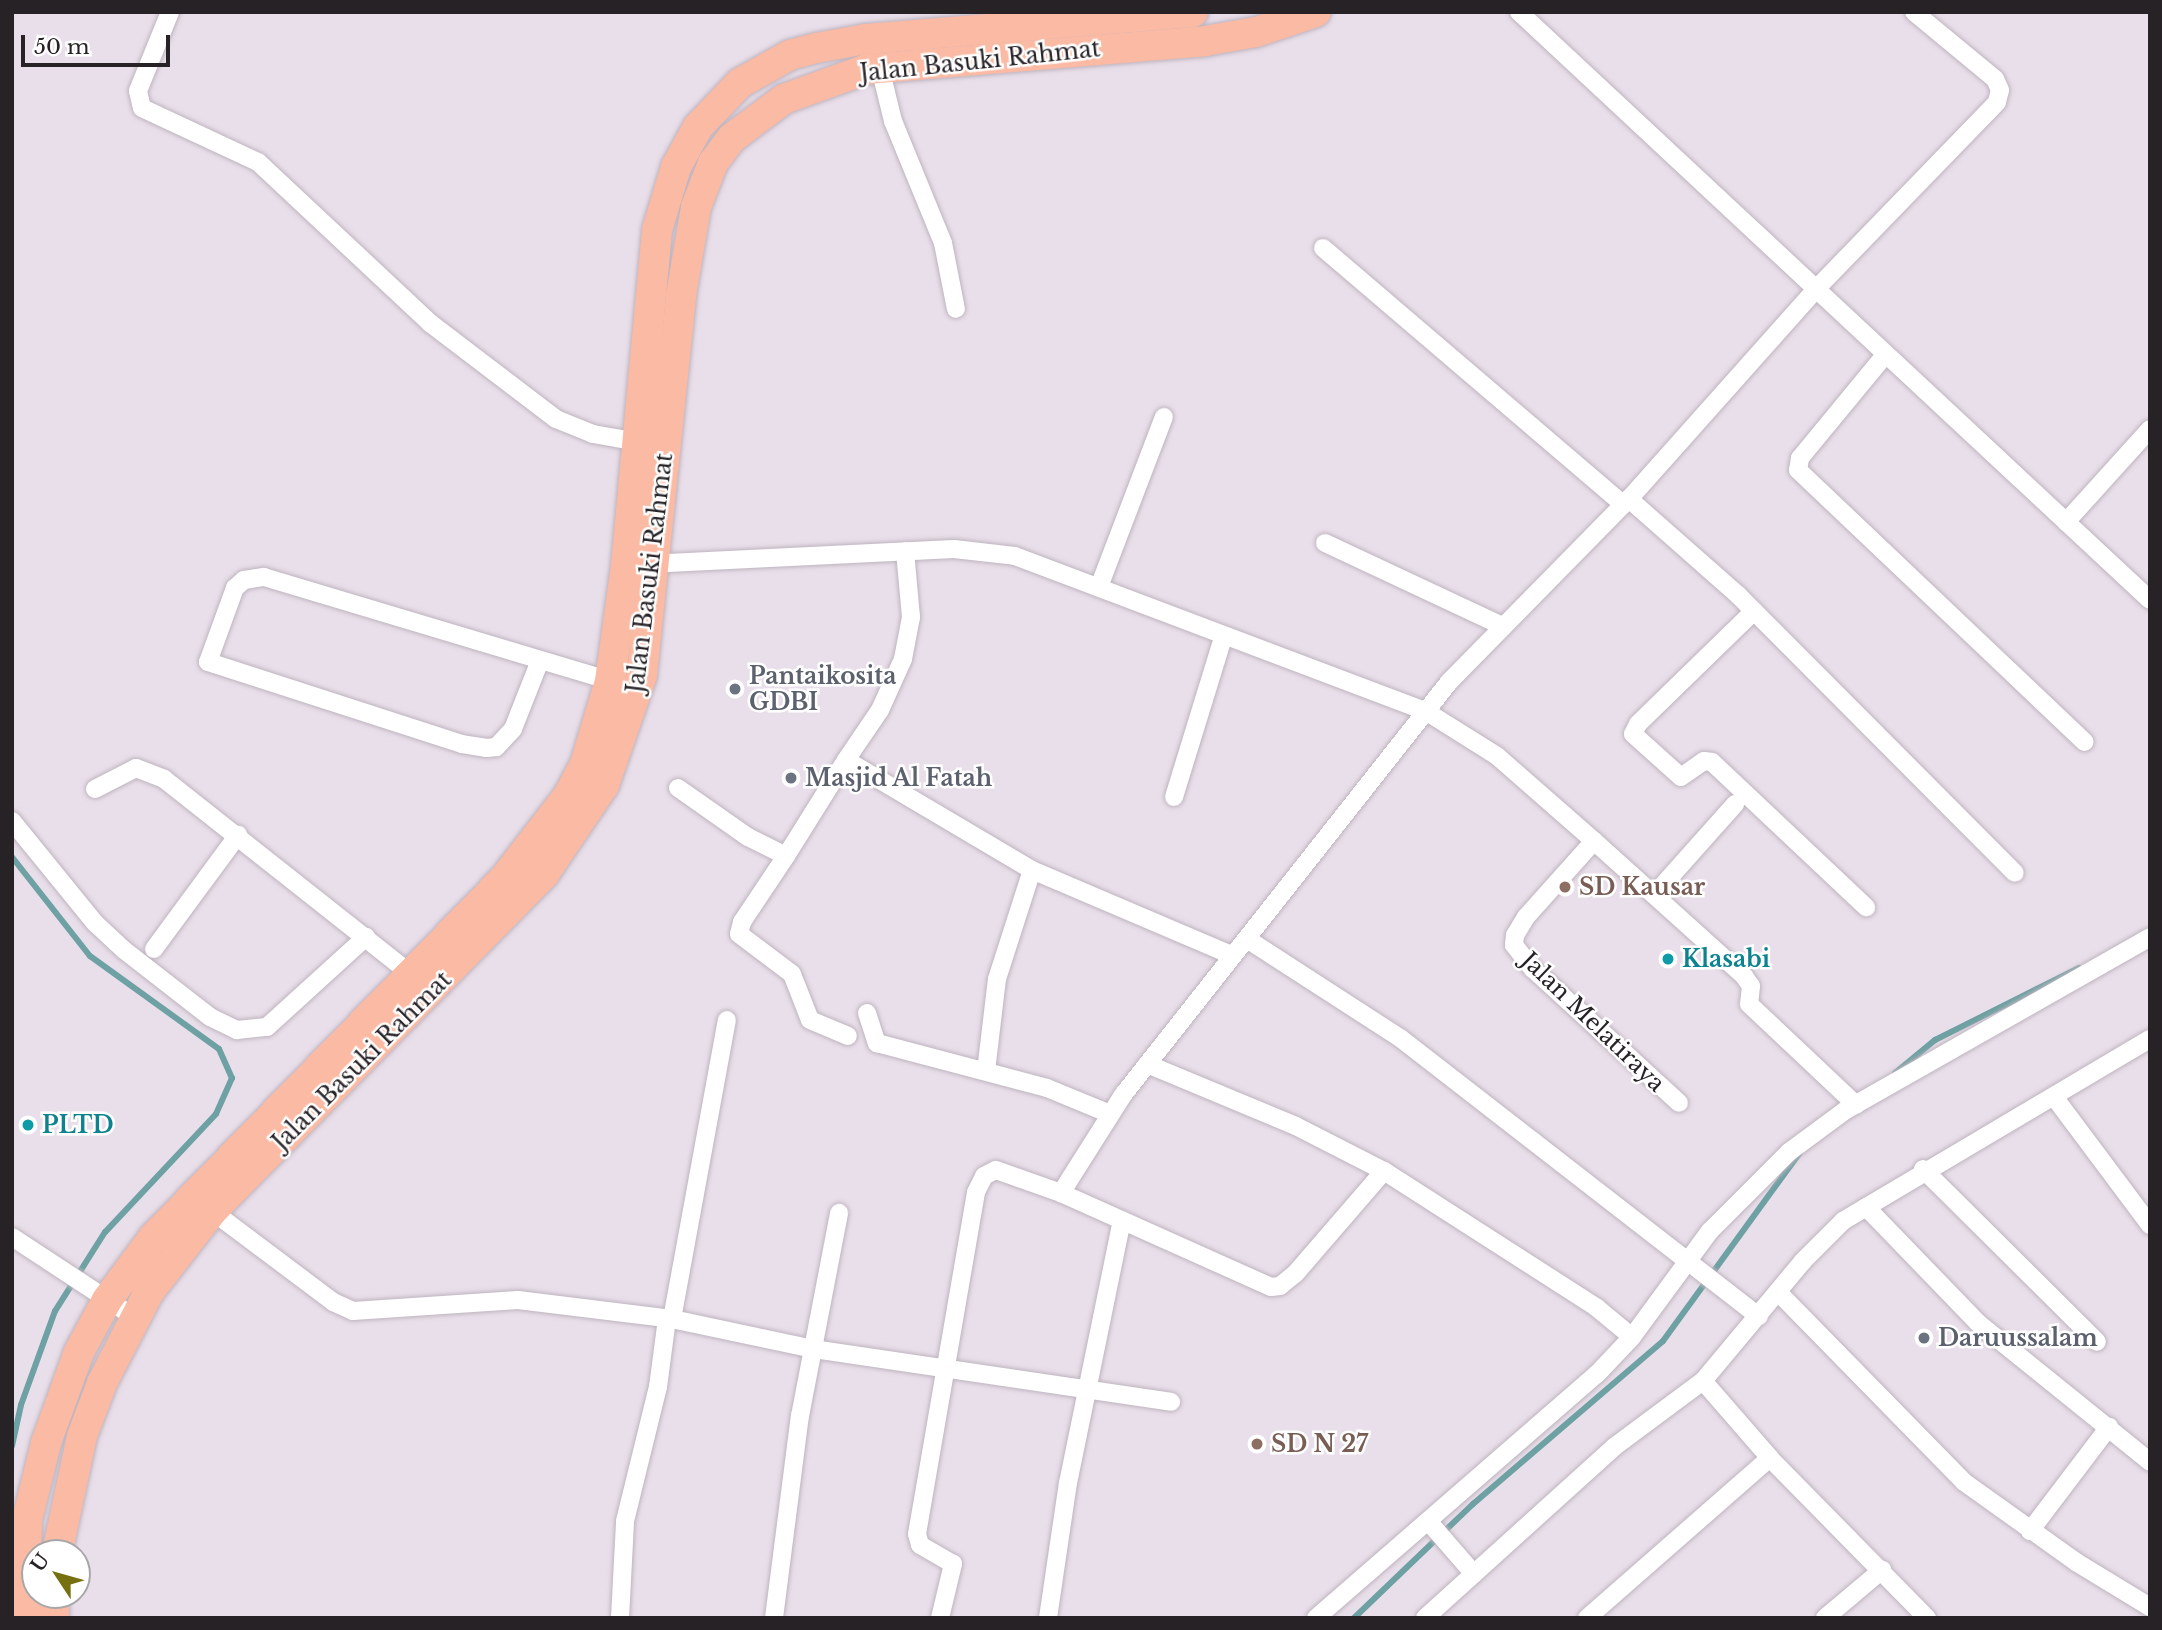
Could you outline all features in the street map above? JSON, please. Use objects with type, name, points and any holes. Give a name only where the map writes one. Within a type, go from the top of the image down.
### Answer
[{"type":"highway","points":[[24,1618],[27,1520],[46,1443],[79,1352],[96,1293],[504,879],[568,796],[589,753],[640,564],[639,442],[651,271],[664,198],[698,127],[740,83],[790,55],[866,39],[1192,12]]},
{"type":"highway","name":"Jalan Basuki Rahmat","points":[[60,1539],[82,1436],[134,1317],[212,1211],[469,954],[544,874],[588,815],[617,758],[639,687],[640,564],[696,207],[713,163],[760,113],[784,99],[815,85],[880,68],[1205,41],[1256,32],[1316,12]]},
{"type":"street","points":[[170,12],[138,92],[142,108],[258,162],[429,323],[556,419],[593,434],[639,442]]},
{"type":"street","points":[[1519,12],[1818,287],[1885,355],[2150,600]]},
{"type":"street","points":[[1061,1193],[1110,1114],[1231,955],[1247,939],[1427,712],[1500,625],[1626,502],[1818,287],[1997,102],[2000,90],[1995,79],[1914,12]]},
{"type":"street","points":[[880,68],[892,121],[943,243],[956,309]]},
{"type":"street","points":[[1323,248],[1626,502],[1674,534],[2015,873]]},
{"type":"street","points":[[1885,355],[1800,458],[1798,470],[2085,743]]},
{"type":"street","points":[[1099,587],[1164,417]]},
{"type":"street","points":[[2066,522],[2150,429]]},
{"type":"street","points":[[1325,543],[1500,625]]},
{"type":"street","points":[[640,564],[905,551],[985,550],[1015,556],[1223,638],[1427,712],[1497,756],[1744,976],[1751,986],[1749,1004],[1856,1105]]},
{"type":"street","points":[[848,1036],[810,1020],[792,974],[739,934],[742,922],[889,694],[908,642],[911,617],[905,551]]},
{"type":"street","points":[[538,663],[513,729],[496,747],[487,748],[462,744],[208,662],[235,589],[244,580],[264,577],[538,663],[610,681]]},
{"type":"street","points":[[1754,611],[1638,724],[1633,734],[1681,777],[1704,761],[1712,762],[1866,907]]},
{"type":"street","points":[[1174,797],[1223,638]]},
{"type":"street","points":[[846,760],[1032,870],[1231,955]]},
{"type":"street","points":[[94,789],[124,770],[149,771],[238,835],[410,973]]},
{"type":"street","points":[[678,788],[748,837],[786,856]]},
{"type":"street","points":[[1654,895],[1735,804]]},
{"type":"street","points":[[12,821],[105,932],[229,1027],[246,1031],[267,1027],[366,937]]},
{"type":"street","points":[[154,948],[238,835]]},
{"type":"street","name":"Jalan Melatiraya","points":[[1594,841],[1526,917],[1514,934],[1514,944],[1533,969],[1679,1103]]},
{"type":"street","points":[[986,1071],[996,979],[1032,870]]},
{"type":"street","points":[[1315,1618],[1432,1526],[1597,1374],[1695,1268],[1710,1231],[1789,1152],[1856,1105],[2150,937]]},
{"type":"street","points":[[1247,939],[1400,1038],[1754,1312]]},
{"type":"street","points":[[867,1013],[877,1043],[1047,1088],[1110,1114]]},
{"type":"street","points":[[620,1618],[625,1521],[658,1387],[727,1020]]},
{"type":"street","points":[[1425,1618],[1468,1567],[1614,1447],[1703,1381],[1754,1312],[1778,1292],[1822,1240],[1866,1206],[1923,1170],[2055,1098],[2150,1039]]},
{"type":"street","points":[[1147,1064],[1335,1144],[1384,1171],[1597,1308],[1632,1338]]},
{"type":"street","points":[[2055,1098],[2150,1225]]},
{"type":"street","points":[[940,1618],[953,1564],[920,1545],[917,1534],[981,1181],[996,1170],[1061,1193],[1257,1283],[1280,1286],[1384,1171]]},
{"type":"street","points":[[1923,1170],[2097,1342]]},
{"type":"street","points":[[1866,1206],[1978,1323],[2150,1462]]},
{"type":"street","points":[[212,1211],[332,1302],[353,1311],[518,1300],[670,1319],[813,1349],[1171,1402]]},
{"type":"street","points":[[774,1618],[813,1349],[839,1213]]},
{"type":"street","points":[[1048,1618],[1070,1472],[1090,1391],[1122,1220]]},
{"type":"street","points":[[12,1237],[134,1317]]},
{"type":"street","points":[[1778,1292],[1940,1460],[2030,1531],[2150,1607]]},
{"type":"street","points":[[1703,1381],[1770,1458],[1927,1618]]},
{"type":"street","points":[[2030,1531],[2109,1427]]},
{"type":"street","points":[[1587,1618],[1770,1458]]},
{"type":"street","points":[[1432,1526],[1468,1567]]},
{"type":"street","points":[[1825,1618],[1882,1570]]},
{"type":"waterway","points":[[12,857],[90,956],[219,1049],[232,1078],[216,1114],[105,1232],[55,1311],[21,1405],[12,1446]]},
{"type":"waterway","points":[[1895,1073],[1935,1040],[2079,968]]},
{"type":"waterway","points":[[1354,1618],[1473,1504],[1663,1341],[1801,1151]]},
{"type":"place","name":"Pantaikosita GDBI","points":[[735,689]]},
{"type":"place","name":"Masjid Al Fatah","points":[[791,778]]},
{"type":"place","name":"SD Kausar","points":[[1565,887]]},
{"type":"place","name":"Klasabi","points":[[1668,959]]},
{"type":"place","name":"PLTD","points":[[28,1125]]},
{"type":"place","name":"Daruussalam","points":[[1924,1338]]},
{"type":"place","name":"SD N 27","points":[[1257,1444]]}]
